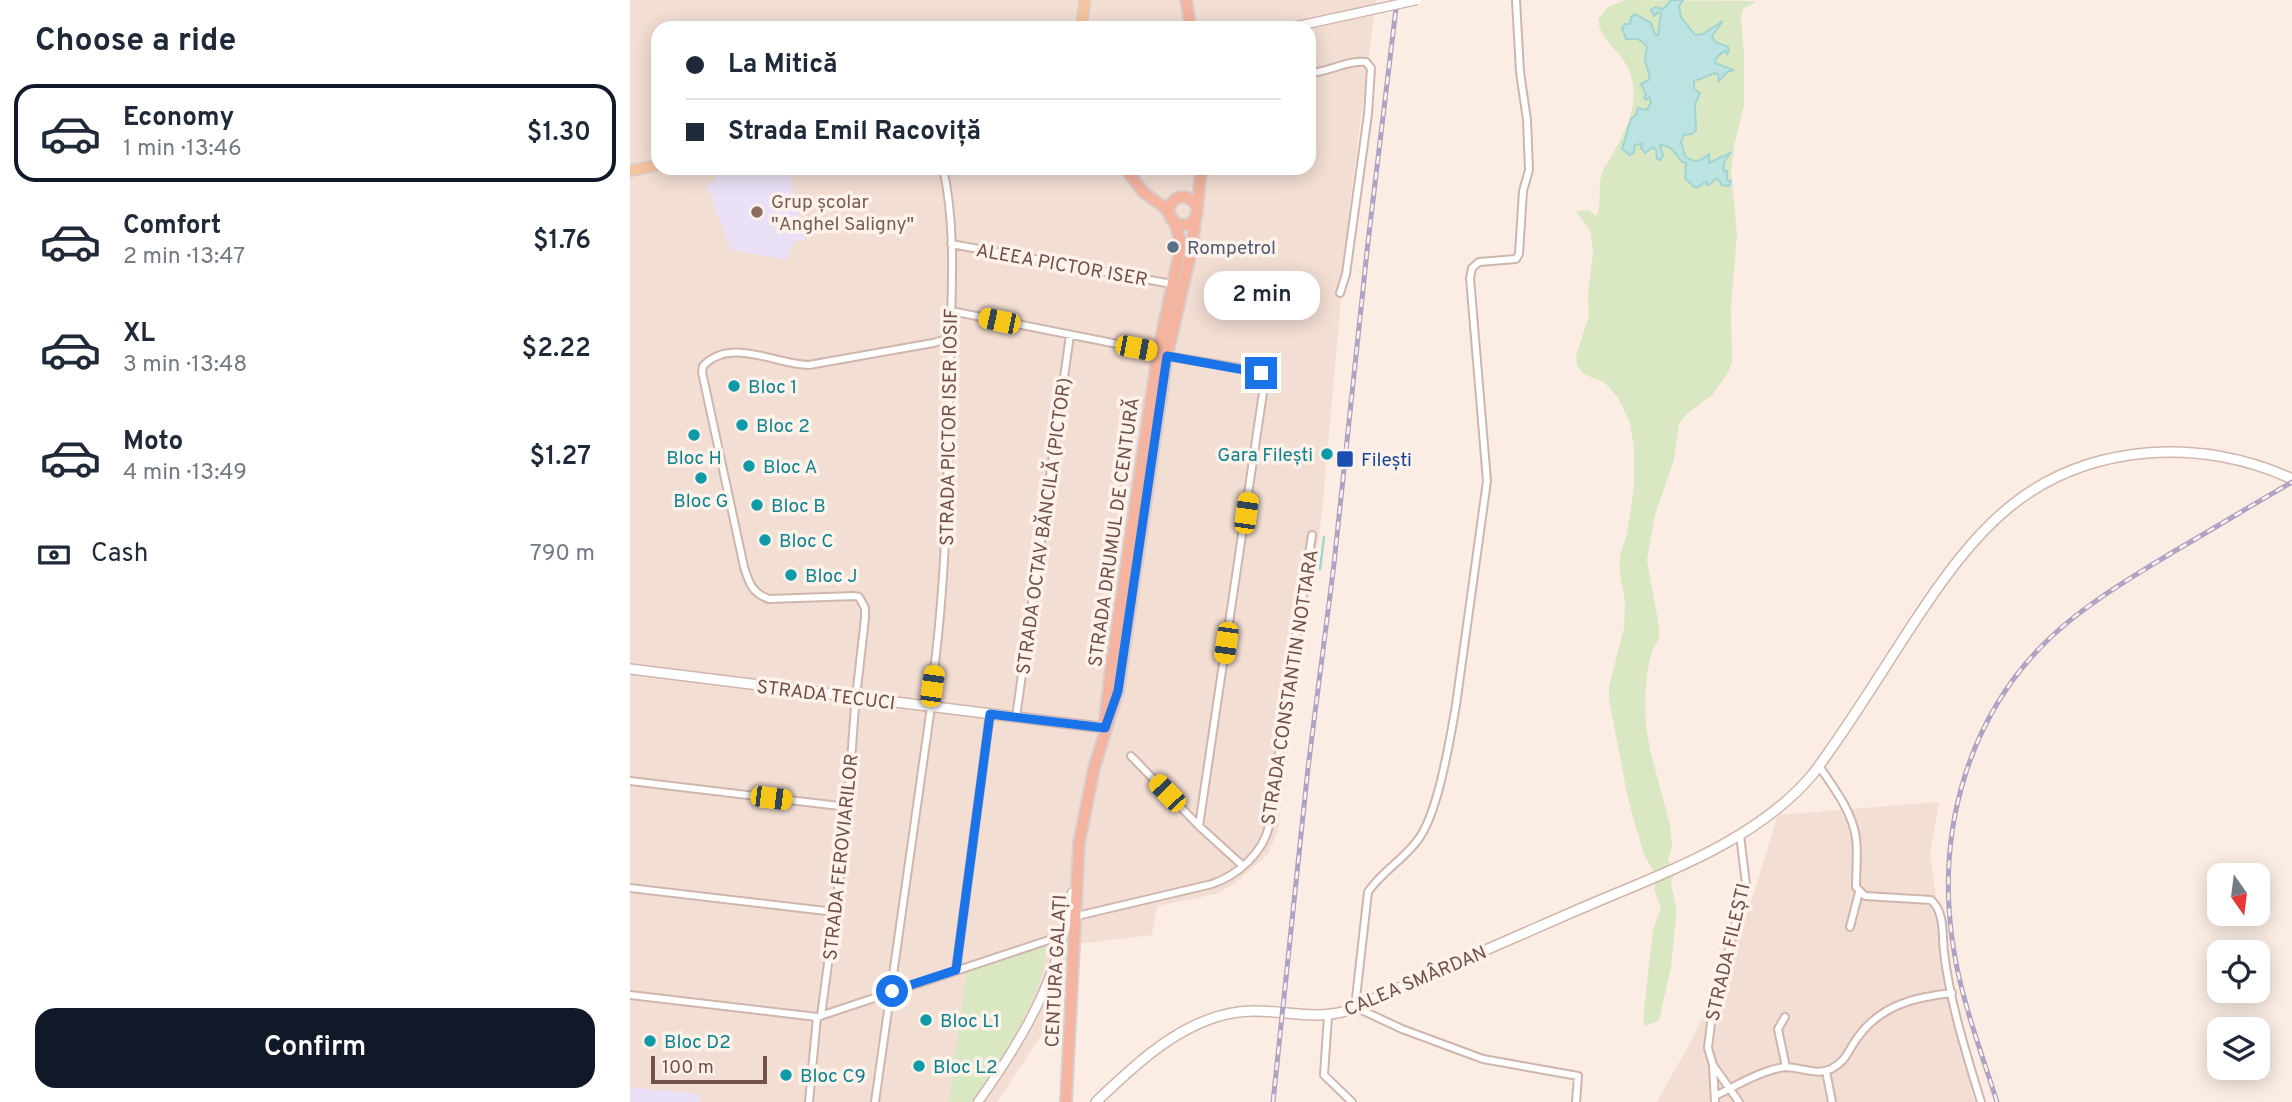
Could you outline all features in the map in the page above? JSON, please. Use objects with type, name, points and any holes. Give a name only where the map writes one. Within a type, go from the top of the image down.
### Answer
[{"type":"highway","points":[[1186,0],[1190,21]]},
{"type":"highway","points":[[1130,175],[1143,192],[1164,206],[1176,222],[1186,224],[1197,212]]},
{"type":"highway","points":[[1171,217],[1170,206],[1190,191],[1198,175]]},
{"type":"highway","points":[[1163,354],[1191,252],[1200,175]]},
{"type":"highway","points":[[1136,182],[1155,193],[1190,199],[1197,212]]},
{"type":"highway","name":"STRADA DRUMUL DE CENTURĂ","points":[[1079,843],[1105,728],[1111,668],[1180,239],[1171,217]]},
{"type":"highway","name":"CENTURA GALAȚI","points":[[1066,1102],[1079,843]]},
{"type":"main road","points":[[1082,21],[1085,0]]},
{"type":"main road","points":[[630,171],[651,166]]},
{"type":"main road","name":"CALEA SMÂRDAN","points":[[1096,1102],[1166,1043],[1211,1018],[1255,1011],[1328,1016],[1355,1007],[1642,882],[1740,835],[1780,808],[1819,766],[1939,584],[1978,535],[2025,495],[2062,474],[2118,456],[2172,451],[2222,456],[2273,470],[2292,479]]},
{"type":"main road","name":"STRADA TECUCI","points":[[630,669],[1105,728]]},
{"type":"street","points":[[1316,21],[1417,0]]},
{"type":"street","points":[[1517,0],[1529,170],[1523,191],[1519,254],[1516,259],[1479,262],[1472,268],[1487,481],[1456,705],[1447,753],[1426,828],[1405,855],[1375,881],[1368,892],[1355,1007],[1402,1029],[1483,1059],[1578,1076],[1576,1102]]},
{"type":"street","points":[[1316,72],[1355,61],[1366,62],[1371,68],[1368,114],[1346,274],[1340,293]]},
{"type":"street","name":"STRADA PICTOR ISER IOSIF","points":[[932,686],[946,544],[951,244],[949,199],[944,175]]},
{"type":"street","name":"ALEEA PICTOR ISER","points":[[951,244],[1172,284]]},
{"type":"street","points":[[951,311],[1258,371],[1265,376],[1199,826]]},
{"type":"street","name":"STRADA OCTAV BĂNCILĂ (PICTOR)","points":[[1016,717],[1070,335]]},
{"type":"street","name":"STRADA FEROVIARILOR","points":[[809,1102],[848,807],[865,608],[859,597],[769,599],[753,590],[744,567],[702,366],[721,355],[739,352],[795,365],[809,365],[950,338]]},
{"type":"street","name":"STRADA CONSTANTIN NOTTARA","points":[[1077,916],[1221,881],[1243,866],[1260,849],[1269,826],[1290,669],[1312,535]]},
{"type":"street","points":[[875,1102],[932,707]]},
{"type":"street","points":[[956,970],[990,714]]},
{"type":"street","points":[[1131,756],[1199,826],[1243,866]]},
{"type":"street","points":[[1819,766],[1840,797],[1853,824],[1856,842],[1856,887],[1859,892],[1865,896],[1931,900],[1940,910],[1947,973],[1962,1040],[1981,1102]]},
{"type":"street","points":[[630,781],[848,807]]},
{"type":"street","name":"STRADA FILEȘTI","points":[[1739,1102],[1713,1065],[1708,1048],[1712,1014],[1746,884],[1740,835]]},
{"type":"street","points":[[978,1102],[1031,1021],[1055,967],[1064,935],[1079,843]]},
{"type":"street","points":[[630,888],[835,912]]},
{"type":"street","points":[[1850,927],[1859,892]]},
{"type":"street","points":[[630,995],[819,1016],[1064,935]]},
{"type":"street","points":[[1715,1099],[1729,1089],[1772,1070],[1786,1067],[1812,1072],[1826,1071],[1842,1063],[1864,1030],[1899,1003],[1952,993]]},
{"type":"street","points":[[1328,1016],[1324,1075],[1352,1102]]},
{"type":"street","points":[[1785,1017],[1778,1029],[1786,1067]]},
{"type":"street","points":[[1713,1065],[1715,1099]]},
{"type":"street","points":[[1826,1071],[1832,1102]]},
{"type":"shaded area","points":[[630,0],[1376,0],[1349,211],[1321,522],[1293,706],[1278,831],[1267,855],[1235,883],[1216,894],[1157,906],[1152,935],[1077,944],[1052,1019],[997,1102],[630,1102]]},
{"type":"shaded area","name":"Grup școlar \"Anghel Saligny\"","points":[[790,175],[805,240],[794,242],[787,260],[731,250],[706,184],[715,181],[715,176]]},
{"type":"shaded area","points":[[1939,802],[1930,853],[1947,981],[1975,1102],[1657,1102],[1695,1034],[1751,902],[1778,815]]},
{"type":"shaded area","points":[[630,1087],[700,1094],[700,1102],[630,1102]]},
{"type":"green space","points":[[1625,0],[1755,1],[1743,9],[1741,17],[1744,105],[1731,171],[1737,234],[1731,306],[1732,363],[1712,395],[1687,414],[1679,424],[1674,460],[1655,515],[1647,560],[1659,639],[1652,651],[1647,673],[1646,726],[1670,824],[1672,846],[1668,859],[1674,871],[1671,885],[1676,918],[1671,967],[1659,1021],[1645,1026],[1643,1019],[1653,930],[1661,908],[1654,889],[1657,877],[1644,855],[1628,799],[1609,699],[1609,686],[1624,628],[1625,602],[1619,567],[1634,487],[1634,449],[1630,423],[1619,399],[1605,383],[1584,374],[1577,366],[1576,356],[1589,316],[1588,296],[1593,251],[1590,230],[1576,211],[1589,210],[1596,216],[1602,173],[1628,124],[1634,91],[1628,68],[1602,33],[1598,19],[1608,7]]},
{"type":"green space","points":[[1046,947],[1044,965],[1030,1006],[995,1068],[973,1102],[949,1102],[967,970]]},
{"type":"water","points":[[1671,0],[1683,0],[1679,6],[1681,17],[1695,35],[1703,34],[1723,21],[1712,36],[1715,42],[1728,47],[1729,51],[1727,54],[1726,51],[1720,54],[1715,63],[1733,70],[1727,72],[1719,81],[1718,74],[1715,73],[1694,81],[1694,89],[1700,93],[1695,104],[1696,130],[1692,134],[1684,135],[1681,142],[1685,156],[1694,161],[1709,154],[1709,163],[1730,153],[1724,166],[1727,180],[1731,181],[1729,186],[1722,185],[1717,178],[1709,185],[1707,181],[1694,187],[1685,178],[1686,163],[1667,146],[1660,145],[1663,156],[1660,160],[1657,159],[1653,147],[1645,153],[1641,148],[1642,144],[1635,145],[1634,152],[1630,155],[1622,149],[1631,119],[1638,108],[1647,110],[1651,102],[1649,97],[1646,100],[1644,97],[1646,94],[1641,84],[1649,80],[1645,60],[1646,45],[1638,39],[1626,39],[1622,28],[1625,24],[1630,24],[1631,17],[1635,14],[1651,23],[1655,35],[1658,35],[1661,13],[1654,16],[1651,10],[1656,7],[1663,9]]},
{"type":"waterway","points":[[1320,569],[1324,537]]},
{"type":"railway","points":[[1273,1102],[1308,768],[1334,564],[1397,0]]},
{"type":"railway","points":[[1997,1102],[1971,1021],[1955,959],[1949,897],[1955,815],[1965,775],[1980,737],[1999,701],[2023,668],[2065,625],[2125,581],[2292,482]]},
{"type":"place","name":"Grup școlar \"Anghel Saligny\"","points":[[757,212]]},
{"type":"place","name":"Rompetrol","points":[[1173,247]]},
{"type":"place","name":"Bloc 1","points":[[734,386]]},
{"type":"place","name":"Bloc 2","points":[[742,425]]},
{"type":"place","name":"Bloc H","points":[[694,435]]},
{"type":"place","name":"Gara Filești","points":[[1327,454]]},
{"type":"place","name":"Filești","points":[[1345,459]]},
{"type":"place","name":"Bloc A","points":[[749,466]]},
{"type":"place","name":"Bloc G","points":[[701,478]]},
{"type":"place","name":"Bloc B","points":[[757,505]]},
{"type":"place","name":"Bloc C","points":[[765,540]]},
{"type":"place","name":"Bloc J","points":[[791,575]]},
{"type":"place","name":"Bloc L1","points":[[926,1020]]},
{"type":"place","name":"Bloc D2","points":[[650,1041]]},
{"type":"place","name":"Bloc L2","points":[[919,1066]]},
{"type":"place","name":"Bloc C9","points":[[786,1075]]},
{"type":"route","points":[[892,991],[956,970],[990,714],[1105,728],[1117,698],[1167,356],[1261,373]]}]
